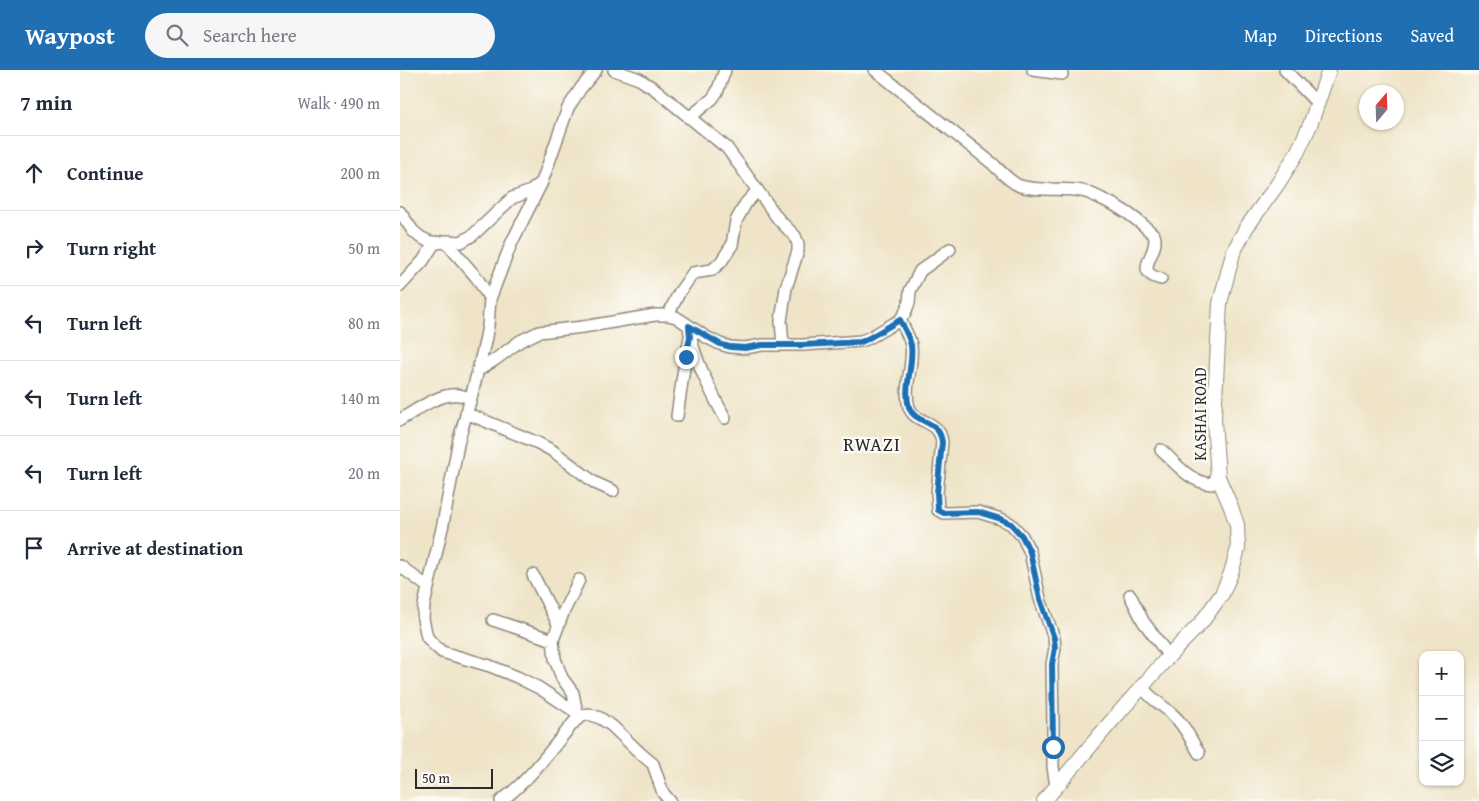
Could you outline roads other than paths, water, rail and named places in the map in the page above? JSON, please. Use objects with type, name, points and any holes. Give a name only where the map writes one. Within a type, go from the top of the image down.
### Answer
[{"type":"street","points":[[614,70],[650,85],[727,148],[779,220],[795,236],[798,244],[796,258],[786,288],[781,330],[783,345]]},
{"type":"street","points":[[689,118],[712,99],[726,70]]},
{"type":"street","points":[[875,70],[1019,185],[1033,188],[1084,191],[1128,212],[1154,235],[1156,244],[1147,269],[1148,274],[1152,277],[1161,279]]},
{"type":"street","points":[[1033,70],[1062,74]]},
{"type":"street","points":[[1285,70],[1318,104]]},
{"type":"street","name":"KASHAI ROAD","points":[[1044,801],[1092,743],[1201,623],[1222,594],[1232,573],[1238,549],[1237,525],[1218,477],[1214,420],[1220,303],[1233,253],[1246,228],[1297,153],[1318,104],[1329,70]]},
{"type":"street","points":[[580,715],[539,688],[517,677],[490,666],[442,652],[427,637],[423,619],[459,439],[488,326],[490,299],[511,244],[542,182],[568,108],[598,71]]},
{"type":"street","points":[[400,212],[413,231],[420,237],[440,242],[461,242],[473,234],[512,198],[531,191],[542,182]]},
{"type":"street","points":[[668,315],[679,293],[693,273],[712,270],[721,262],[732,245],[736,221],[746,203],[757,191]]},
{"type":"street","points":[[400,286],[440,242]]},
{"type":"street","points":[[440,242],[477,278],[490,299]]},
{"type":"street","points":[[690,332],[730,347],[745,348],[762,345],[861,342],[900,320],[909,303],[910,290],[920,271],[950,249]]},
{"type":"street","points":[[477,371],[520,341],[539,332],[583,327],[643,316],[668,315],[676,317],[690,332],[709,388],[725,418]]},
{"type":"street","points":[[900,320],[908,334],[911,346],[907,391],[909,406],[912,412],[931,424],[941,434],[942,442],[937,493],[938,510],[944,513],[978,512],[1001,519],[1011,524],[1022,536],[1030,552],[1040,599],[1054,638],[1055,648],[1052,664],[1056,786]]},
{"type":"street","points":[[677,416],[690,332]]},
{"type":"street","points":[[400,420],[424,405],[438,399],[459,395],[471,398]]},
{"type":"street","points":[[466,413],[553,451],[595,483],[612,491]]},
{"type":"street","points":[[1160,450],[1198,482],[1211,484],[1218,477]]},
{"type":"street","points":[[400,566],[428,587]]},
{"type":"street","points":[[533,575],[558,624]]},
{"type":"street","points":[[579,580],[558,624],[553,640],[555,659],[562,678],[572,693],[580,715]]},
{"type":"street","points":[[1130,595],[1143,621],[1170,656]]},
{"type":"street","points":[[493,620],[553,640]]},
{"type":"street","points":[[1142,688],[1150,698],[1173,714],[1183,726],[1199,753]]},
{"type":"street","points":[[501,801],[553,749],[574,720],[580,715],[589,714],[600,718],[612,726],[653,764],[663,793],[670,801]]},
{"type":"district","name":"RWAZI","points":[[872,444]]}]
